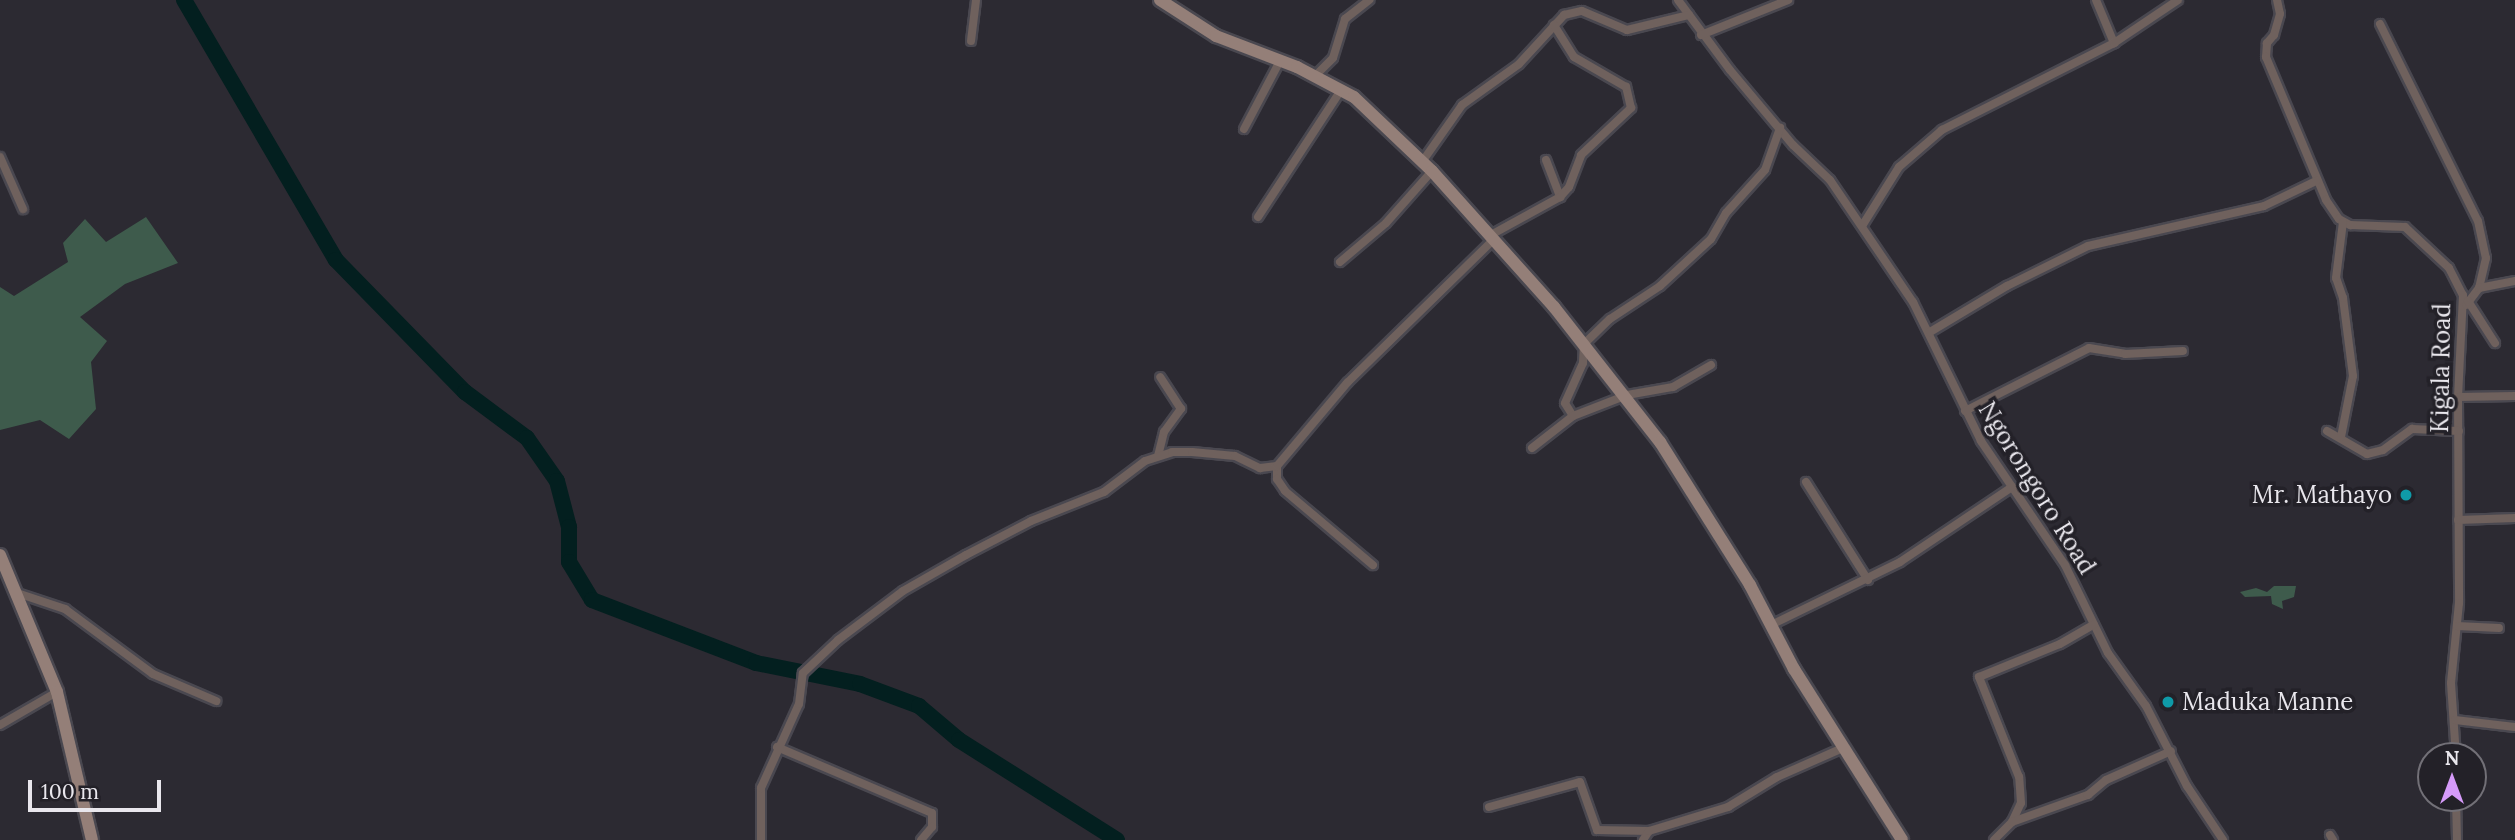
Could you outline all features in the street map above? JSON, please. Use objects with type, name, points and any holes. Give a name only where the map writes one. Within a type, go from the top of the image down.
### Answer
[{"type":"street","points":[[971,41],[976,0]]},
{"type":"street","points":[[1160,0],[1216,36],[1315,76],[1341,90],[1380,118],[1491,238],[1627,395],[1902,840]]},
{"type":"street","points":[[1315,76],[1333,58],[1345,19],[1368,0]]},
{"type":"street","name":"Ngorongoro Road","points":[[1678,0],[1701,35],[1780,128],[1822,170],[1862,226],[1930,331],[1965,411],[2065,565],[2094,624],[2171,751],[2194,799],[2223,840]]},
{"type":"street","points":[[1701,35],[1788,0]]},
{"type":"street","points":[[2096,0],[2114,43]]},
{"type":"street","points":[[1862,226],[1899,167],[1942,130],[2114,43],[2179,0]]},
{"type":"street","points":[[2277,0],[2277,28],[2265,53],[2316,181],[2343,222],[2336,278],[2343,298],[2353,376],[2341,437]]},
{"type":"street","points":[[1340,262],[1386,223],[1427,167],[1462,105],[1511,71],[1564,15],[1581,11],[1627,30],[1689,15]]},
{"type":"street","points":[[2380,23],[2479,221],[2486,258],[2479,288],[2467,303],[2495,343]]},
{"type":"street","points":[[1373,565],[1284,491],[1277,479],[1277,466],[1347,383],[1491,238],[1560,197],[1569,187],[1581,155],[1631,108],[1626,87],[1574,57],[1554,25]]},
{"type":"street","points":[[1244,129],[1280,61]]},
{"type":"street","points":[[1258,217],[1341,90]]},
{"type":"street","points":[[1573,416],[1565,403],[1583,363],[1584,344],[1610,319],[1660,286],[1711,239],[1726,213],[1765,170],[1780,128]]},
{"type":"street","points":[[0,157],[7,190],[23,209]]},
{"type":"street","points":[[1546,160],[1560,197]]},
{"type":"street","points":[[1930,331],[2007,286],[2088,246],[2264,206],[2316,181]]},
{"type":"street","name":"Kigala Road","points":[[2343,222],[2373,229],[2406,227],[2449,268],[2467,303],[2458,397],[2457,626],[2451,683],[2456,742]]},
{"type":"street","points":[[2479,288],[2515,281]]},
{"type":"street","points":[[1965,411],[2089,348],[2125,354],[2183,351]]},
{"type":"street","points":[[1532,448],[1573,416],[1627,395],[1673,387],[1711,365]]},
{"type":"street","points":[[1158,456],[1164,432],[1181,409],[1160,377]]},
{"type":"street","points":[[2458,397],[2515,396]]},
{"type":"street","points":[[2327,431],[2367,454],[2383,450],[2413,429],[2459,431]]},
{"type":"street","points":[[761,840],[761,788],[777,747],[799,704],[803,673],[838,640],[903,591],[1031,521],[1104,492],[1158,456],[1192,452],[1235,456],[1261,468],[1277,466]]},
{"type":"street","points":[[1806,482],[1868,580]]},
{"type":"street","points":[[1771,625],[1868,580],[2012,486]]},
{"type":"street","points":[[2458,520],[2515,519]]},
{"type":"street","points":[[0,555],[57,692],[92,840]]},
{"type":"street","points":[[17,593],[65,609],[153,674],[216,701]]},
{"type":"street","points":[[1993,840],[2012,822],[2021,803],[2019,777],[1979,677],[2060,644],[2094,624]]},
{"type":"street","points":[[2457,626],[2499,628]]},
{"type":"street","points":[[0,725],[57,692]]},
{"type":"street","points":[[2455,720],[2515,727]]},
{"type":"street","points":[[777,747],[932,813],[930,840]]},
{"type":"street","points":[[1489,807],[1580,782],[1597,831],[1649,831],[1728,807],[1763,784],[1845,747]]},
{"type":"street","points":[[2012,822],[2088,795],[2106,780],[2171,751]]},
{"type":"street","points":[[2456,812],[2457,840]]},
{"type":"street","points":[[921,840],[932,827]]},
{"type":"street","points":[[1643,840],[1649,831]]},
{"type":"green space","points":[[146,217],[178,263],[125,284],[80,317],[107,341],[91,362],[96,409],[69,439],[40,420],[0,430],[0,287],[14,296],[68,262],[63,243],[85,219],[106,242]]},
{"type":"green space","points":[[2274,586],[2296,586],[2294,597],[2282,601],[2283,609],[2272,604],[2271,596],[2245,597],[2240,592],[2256,588],[2267,592]]},
{"type":"waterway","points":[[184,0],[336,260],[465,392],[527,438],[557,481],[569,527],[569,562],[592,600],[756,663],[860,684],[919,706],[959,740],[1117,840]]},
{"type":"place","name":"Mr. Mathayo","points":[[2406,495]]},
{"type":"place","name":"Maduka Manne","points":[[2168,702]]}]
